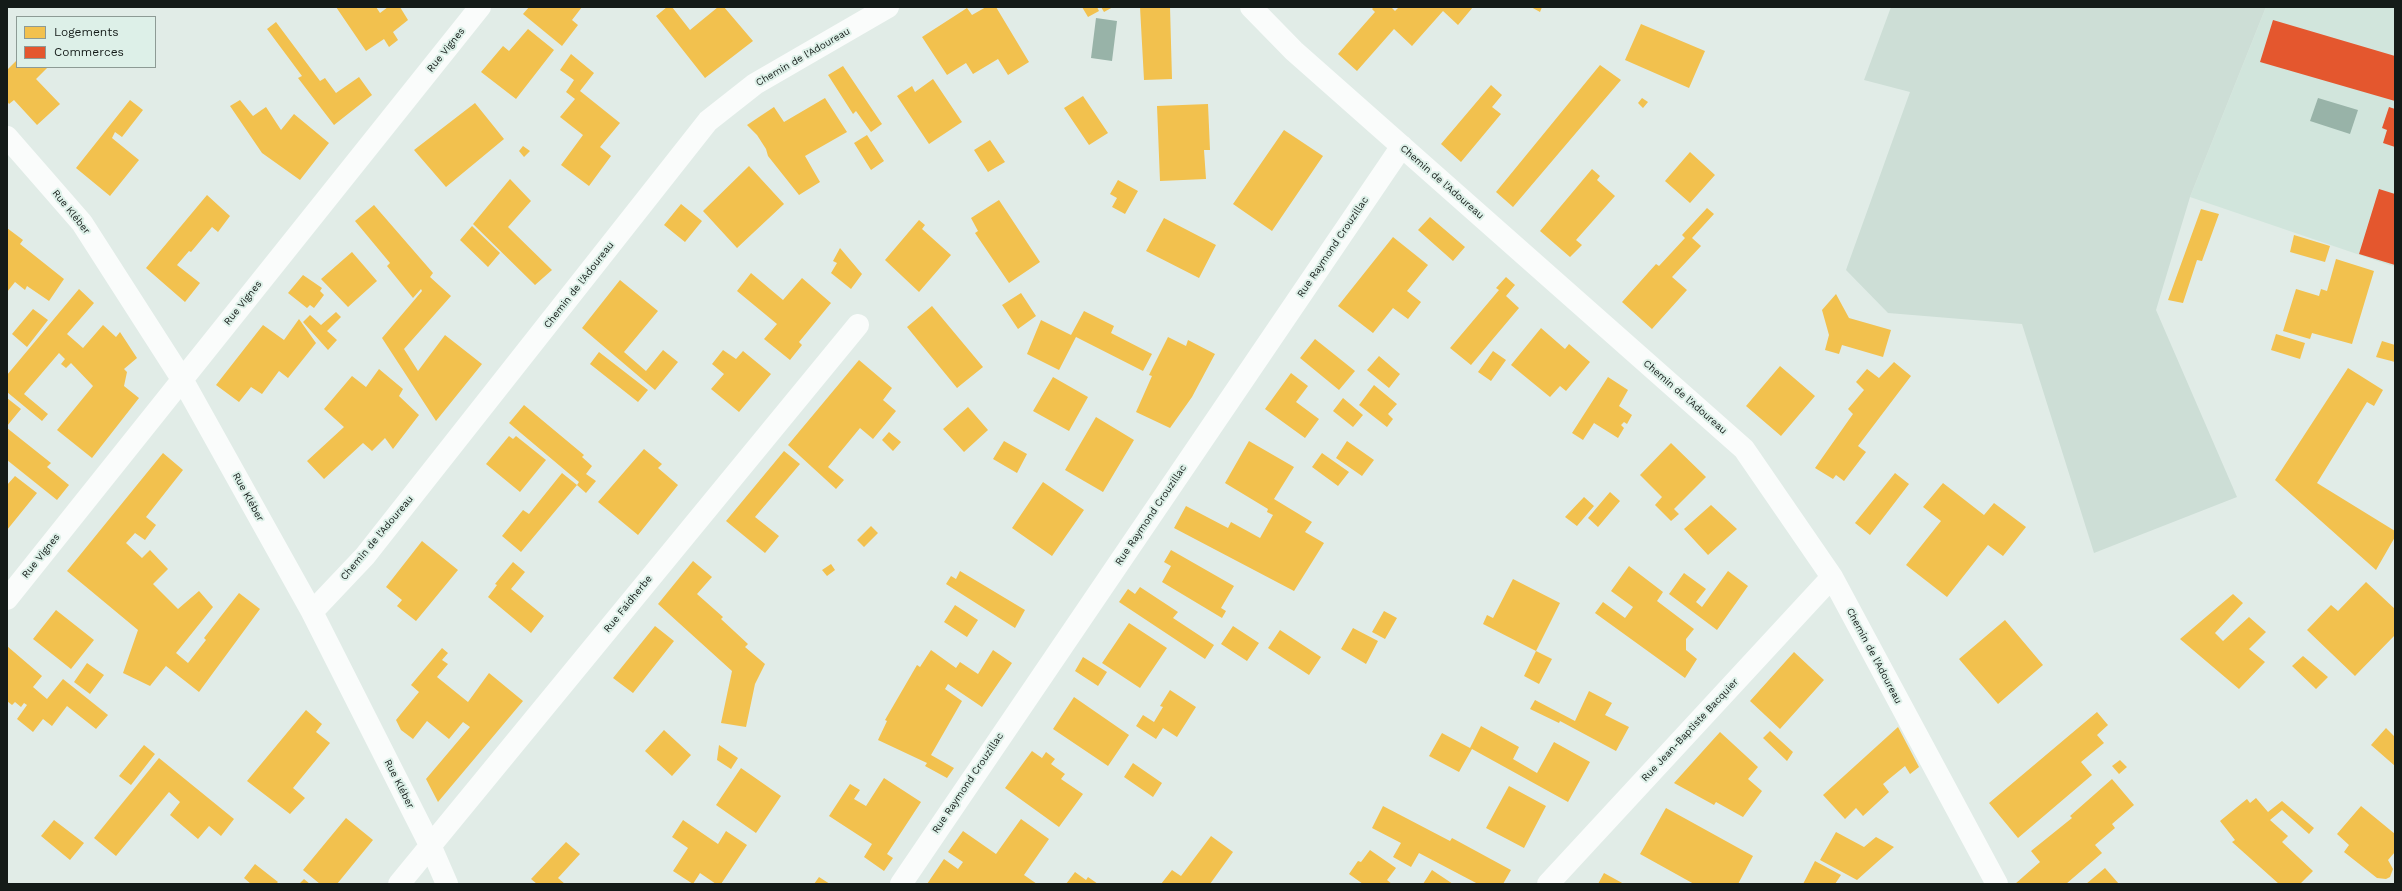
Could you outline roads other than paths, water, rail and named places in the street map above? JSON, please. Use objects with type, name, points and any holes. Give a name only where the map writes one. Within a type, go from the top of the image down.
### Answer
[{"type":"street","name":"Rue Vignes","points":[[7,599],[480,7]]},
{"type":"street","name":"Chemin de l'Adoureau","points":[[312,612],[365,556],[708,120],[755,84],[888,7]]},
{"type":"street","name":"Chemin de l'Adoureau","points":[[1251,7],[1294,51],[1744,449],[1832,577],[1997,884]]},
{"type":"street","name":"Rue Kléber","points":[[7,137],[82,223],[182,379],[312,612],[430,845],[448,884]]},
{"type":"street","name":"Rue Raymond Crouzillac","points":[[901,884],[1402,146]]},
{"type":"street","name":"Rue Faidherbe","points":[[398,884],[858,325]]},
{"type":"street","name":"Rue Jean-Baptiste Bacquier","points":[[1548,884],[1832,577]]}]
